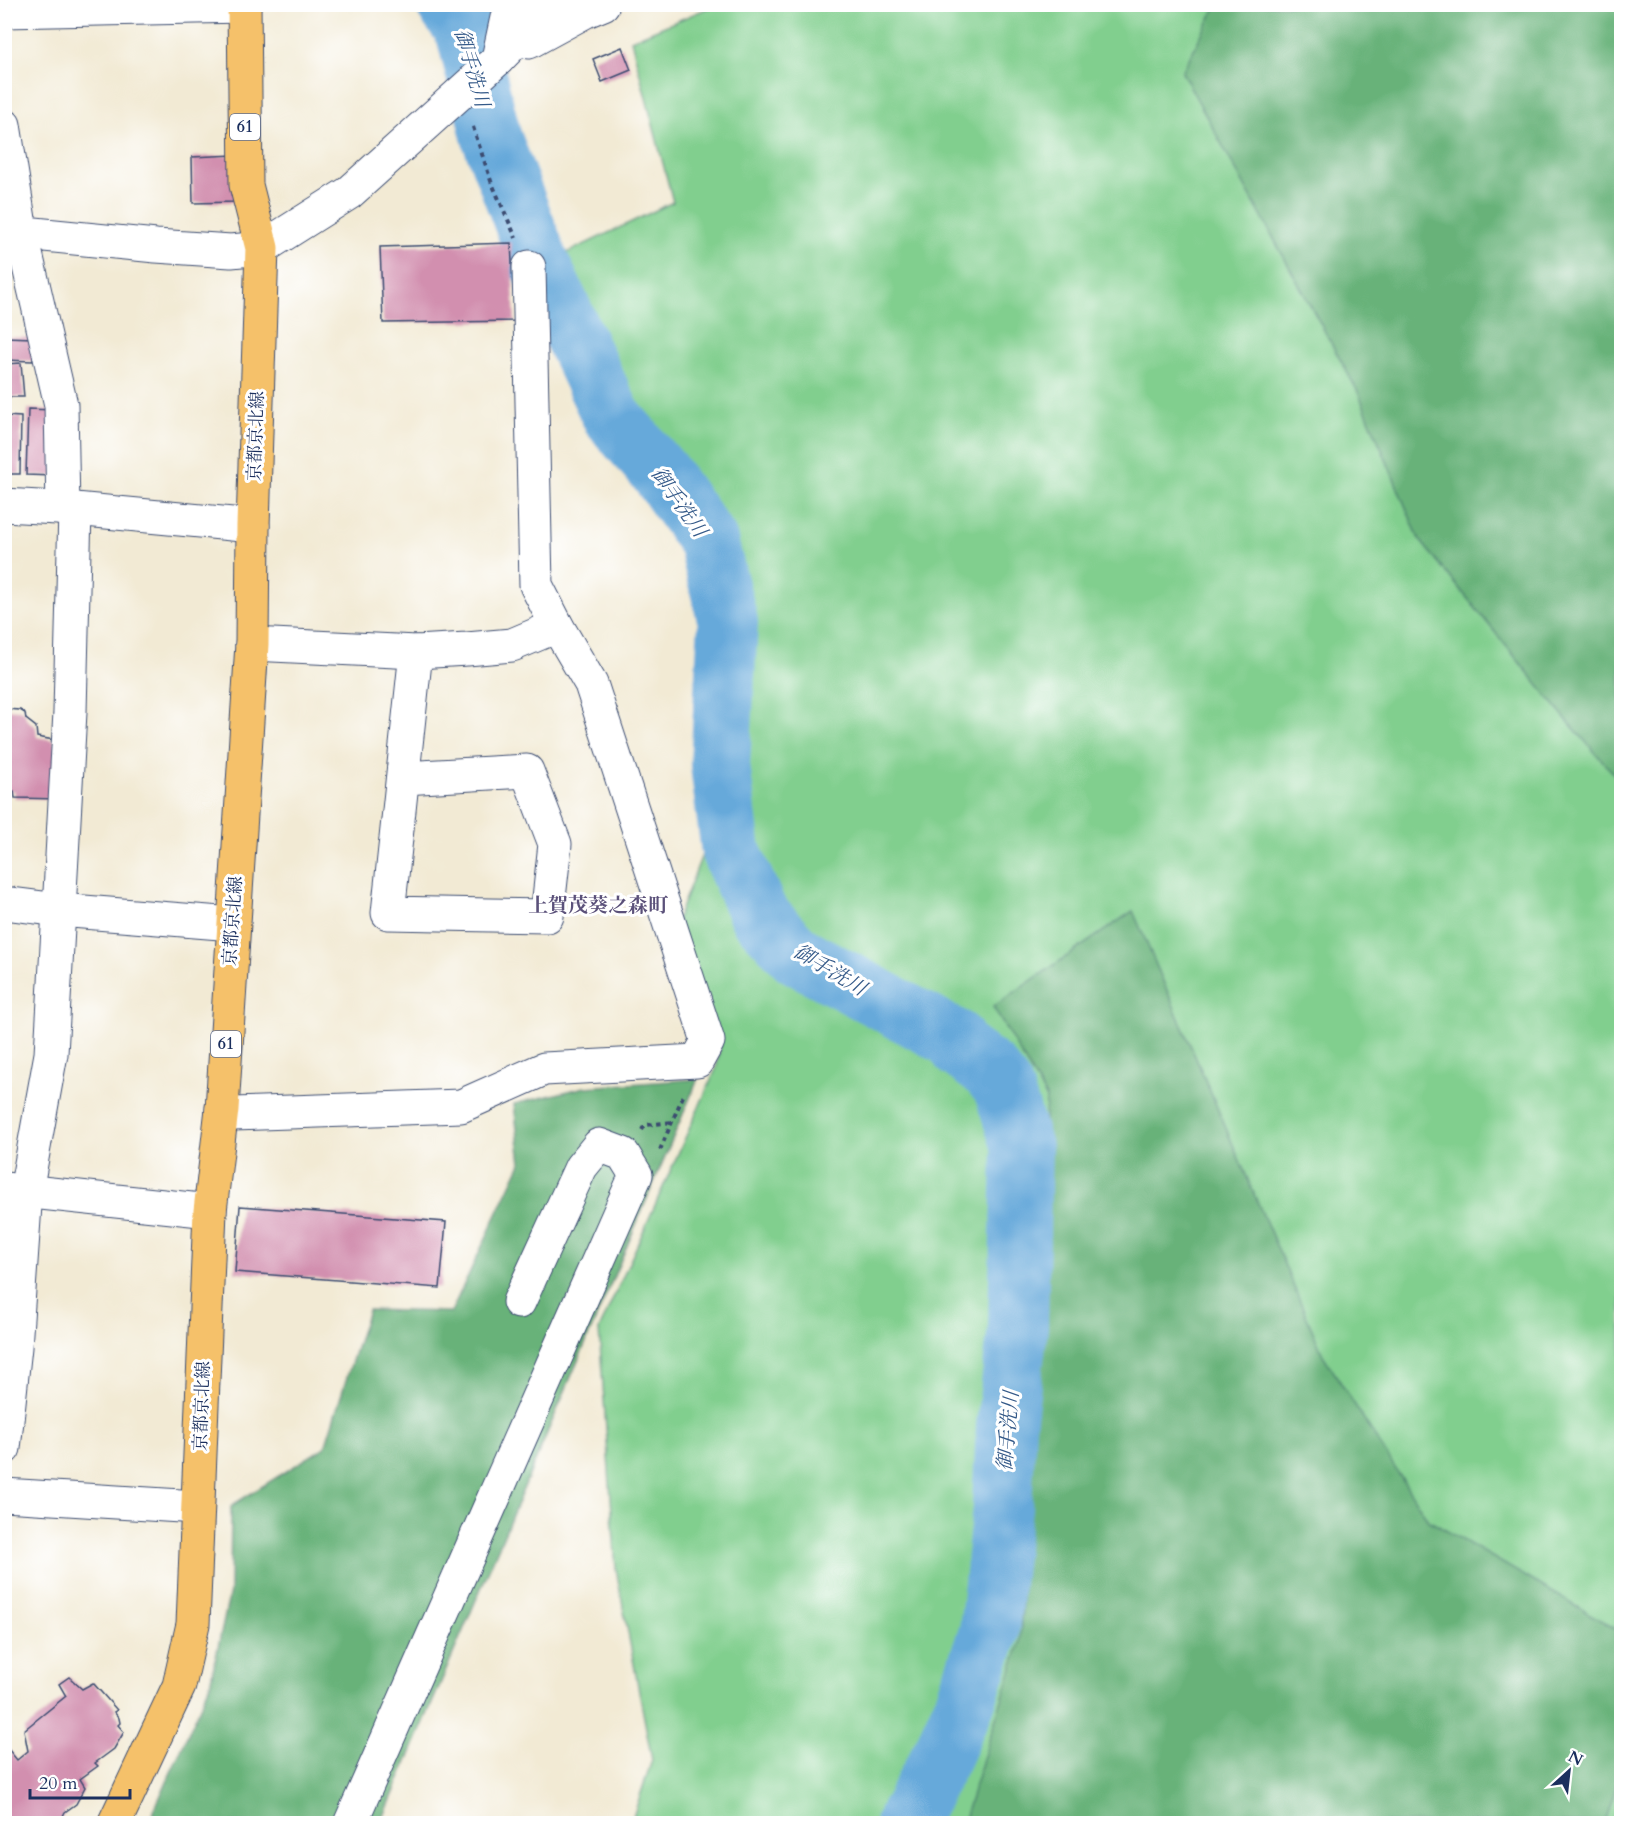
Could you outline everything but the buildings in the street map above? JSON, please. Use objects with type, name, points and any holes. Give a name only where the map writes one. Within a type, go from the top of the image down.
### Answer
[{"type":"main road","name":"京都京北線","points":[[114,1824],[179,1686],[193,1624],[210,1211],[222,1109],[252,644],[253,526],[262,248],[246,185],[244,5]]},
{"type":"street","points":[[498,59],[510,4]]},
{"type":"street","points":[[13,231],[156,246],[220,250],[262,248],[349,192],[498,59],[552,4]]},
{"type":"street","points":[[498,59],[603,4]]},
{"type":"street","points":[[4,11],[244,5]]},
{"type":"street","points":[[4,126],[13,231],[61,405],[69,509],[70,712],[51,1054],[15,1190],[4,1448]]},
{"type":"street","points":[[222,1109],[234,1114],[461,1106],[544,1069],[697,1061],[708,1041],[591,684],[536,585],[529,267]]},
{"type":"street","points":[[4,506],[69,509],[253,526]]},
{"type":"street","points":[[252,644],[416,652],[512,645],[557,626]]},
{"type":"street","points":[[403,778],[526,771],[555,844],[548,916],[388,913],[416,652]]},
{"type":"street","points":[[4,903],[59,910],[233,924]]},
{"type":"street","points":[[350,1824],[636,1175],[623,1154],[599,1145],[581,1167],[519,1302]]},
{"type":"street","points":[[15,1190],[210,1211]]},
{"type":"street","points":[[4,1495],[197,1507]]},
{"type":"path","points":[[460,94],[491,181],[529,267]]},
{"type":"path","points":[[658,1154],[697,1061]]},
{"type":"green space","points":[[715,5],[1621,5],[1621,1823],[631,1823],[652,1760],[616,1569],[599,1330],[716,1069],[721,1043],[677,919],[736,768],[733,589],[697,504],[654,446],[615,400],[558,257],[673,202],[631,40]]},
{"type":"green space","points":[[1217,5],[1621,5],[1621,782],[1565,718],[1419,539],[1358,392],[1182,72]]},
{"type":"green space","points":[[1133,911],[1323,1355],[1428,1520],[1621,1632],[1621,1771],[1605,1823],[975,1824],[964,1819],[1020,1643],[1046,1097],[993,1007]]},
{"type":"green space","points":[[698,1079],[381,1823],[148,1824],[210,1684],[230,1592],[231,1506],[325,1447],[368,1310],[451,1312],[521,1163],[514,1104],[585,1087]]},
{"type":"waterway","name":"御手洗川","points":[[446,4],[465,30],[492,139],[538,260],[612,417],[660,473],[708,541],[728,622],[720,765],[731,852],[759,915],[797,955],[955,1039],[960,1049],[990,1071],[1003,1088],[1022,1147],[1018,1327],[1006,1426],[1002,1508],[989,1631],[965,1703],[942,1754],[905,1824]]},
{"type":"district","name":"上賀茂葵之森町","points":[[598,905]]}]
